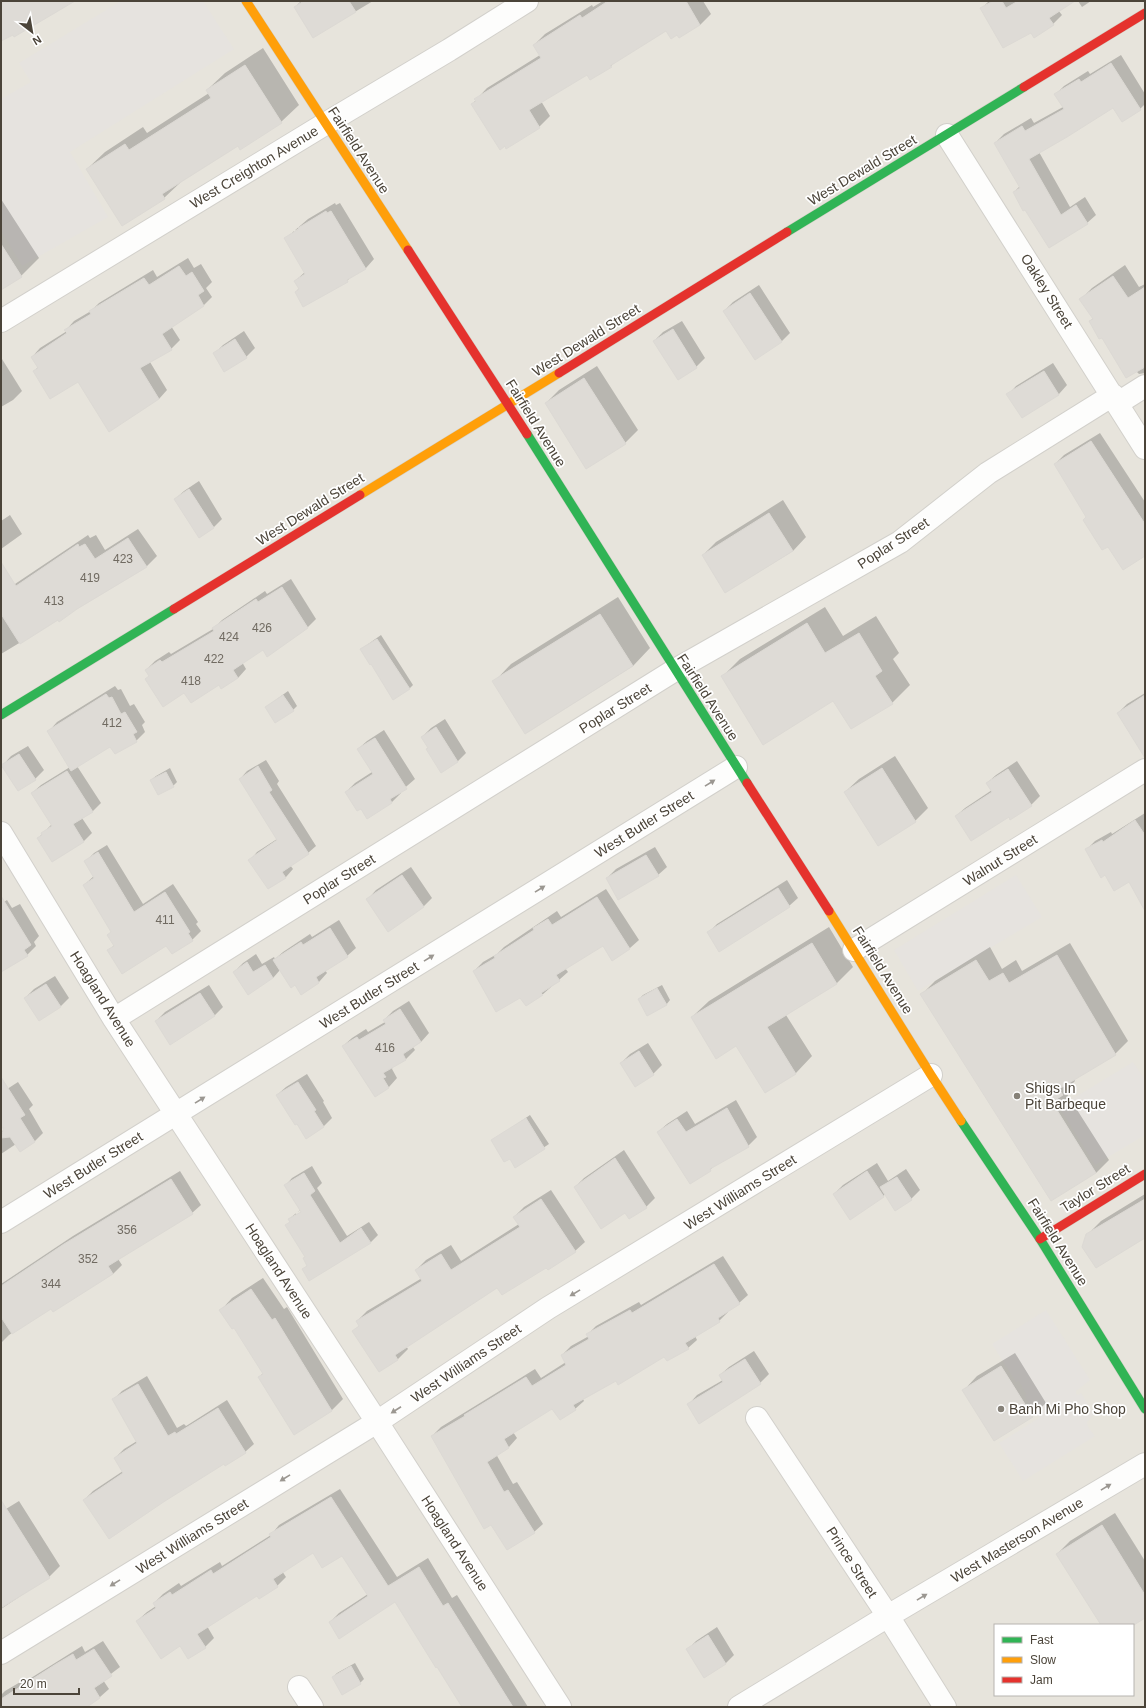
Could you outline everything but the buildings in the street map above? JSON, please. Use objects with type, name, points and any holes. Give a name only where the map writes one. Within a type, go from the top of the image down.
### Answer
[{"type":"main road","name":"Fairfield Avenue","points":[[246,1],[508,404],[932,1075],[1040,1239],[1145,1409]]},
{"type":"main road","name":"West Dewald Street","points":[[1,715],[1145,13]]},
{"type":"main road","name":"Taylor Street","points":[[1040,1239],[1145,1174]]},
{"type":"street","name":"West Creighton Avenue","points":[[1,321],[449,50],[527,1]]},
{"type":"street","name":"Oakley Street","points":[[947,135],[1145,448]]},
{"type":"street","name":"Poplar Street","points":[[114,1018],[675,670],[900,542],[988,473],[1115,399],[1145,386]]},
{"type":"street","name":"West Butler Street","points":[[1,1222],[736,767]]},
{"type":"street","name":"Walnut Street","points":[[854,950],[1145,770]]},
{"type":"street","name":"Hoagland Avenue","points":[[1,833],[114,1018],[377,1422],[560,1707]]},
{"type":"street","name":"West Williams Street","points":[[1,1653],[377,1422],[548,1308],[608,1273],[932,1075]]},
{"type":"street","name":"Prince Street","points":[[757,1418],[888,1616],[945,1707]]},
{"type":"street","name":"West Masterson Avenue","points":[[739,1707],[888,1616],[1145,1464]]},
{"type":"street","points":[[298,1687],[312,1707]]},
{"type":"shaded area","points":[[1,1],[1145,1],[1145,1707],[1,1707]]},
{"type":"shaded area","points":[[121,1],[203,1],[234,49],[70,152],[108,217],[22,266],[1,231],[1,99],[31,82],[19,63]]},
{"type":"shaded area","points":[[1016,875],[1042,917],[918,991],[894,950]]},
{"type":"shaded area","points":[[1133,1062],[1145,1080],[1145,1135],[1095,1165],[1059,1107]]},
{"type":"shaded area","points":[[1046,1310],[1090,1380],[1076,1391],[1076,1394],[1078,1395],[1081,1393],[1094,1414],[1087,1422],[1088,1427],[1095,1436],[1023,1481],[999,1443],[1039,1418],[1024,1395],[1026,1394],[1019,1381],[1016,1382],[992,1344]]},
{"type":"traffic: fast","points":[[787,232],[1024,87]]},
{"type":"traffic: fast","points":[[527,434],[747,783]]},
{"type":"traffic: fast","points":[[1,715],[174,609]]},
{"type":"traffic: fast","points":[[961,1121],[1040,1239],[1145,1409]]},
{"type":"traffic: slow","points":[[246,1],[408,250]]},
{"type":"traffic: slow","points":[[360,495],[559,373]]},
{"type":"traffic: slow","points":[[829,911],[961,1121]]},
{"type":"traffic: jam","points":[[1024,87],[1145,13]]},
{"type":"traffic: jam","points":[[559,373],[787,232]]},
{"type":"traffic: jam","points":[[408,250],[527,434]]},
{"type":"traffic: jam","points":[[174,609],[360,495]]},
{"type":"traffic: jam","points":[[747,783],[829,911]]},
{"type":"traffic: jam","points":[[1040,1239],[1145,1174]]},
{"type":"place","name":"Shigs In Pit Barbeque","points":[[1017,1096]]},
{"type":"place","name":"Banh Mi Pho Shop","points":[[1001,1409]]}]
